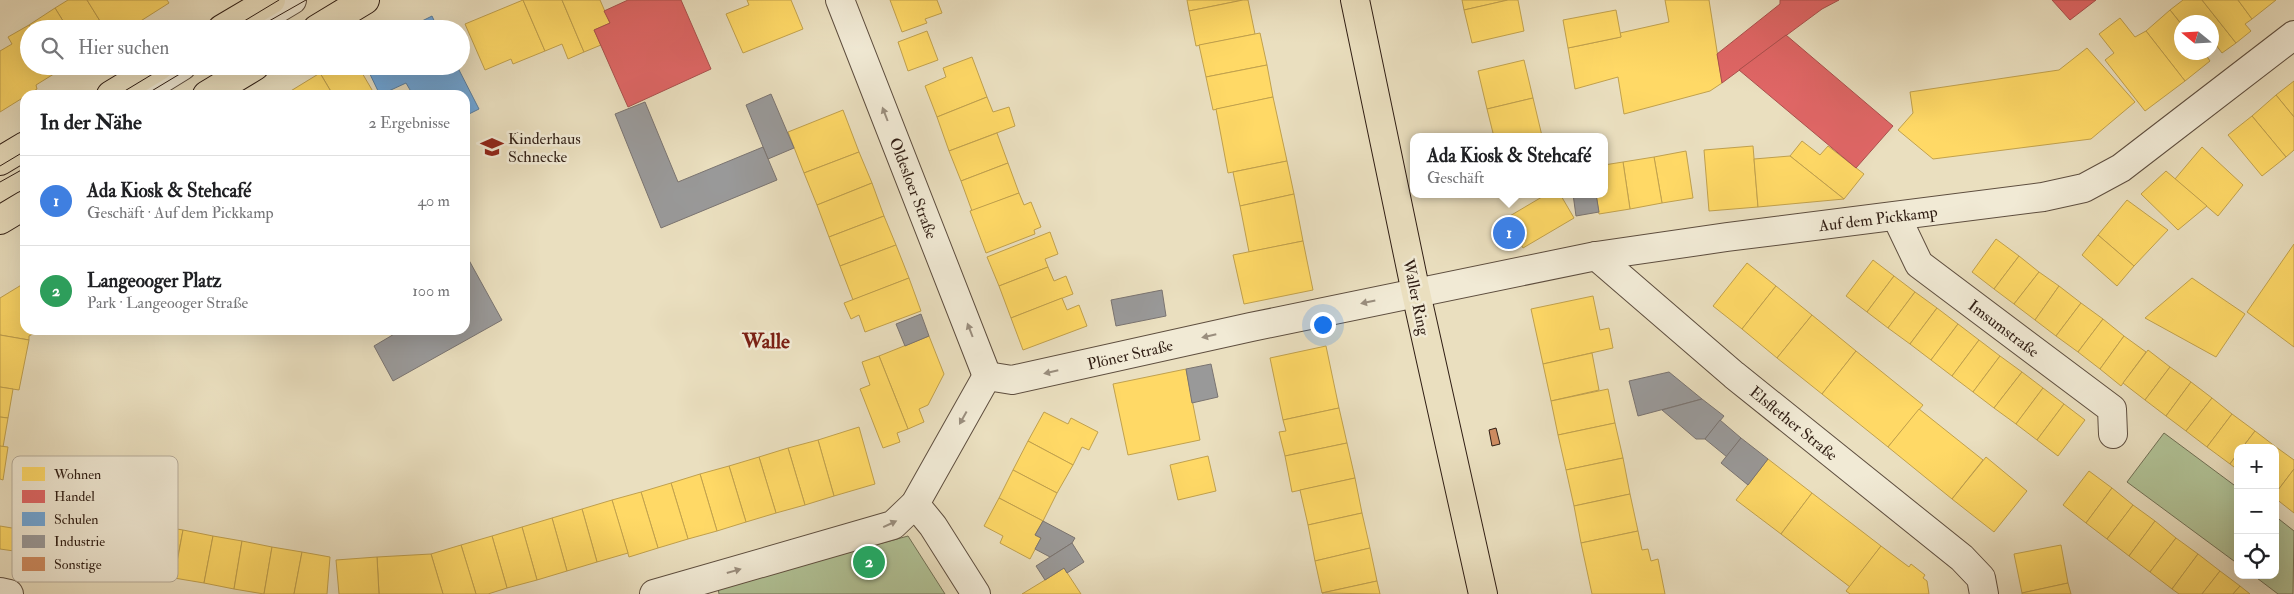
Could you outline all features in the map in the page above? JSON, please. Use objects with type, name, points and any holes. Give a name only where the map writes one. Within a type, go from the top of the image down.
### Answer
[{"type":"main road","points":[[237,20],[271,0]]},
{"type":"main road","points":[[332,20],[365,0]]},
{"type":"main road","name":"Waller Ring","points":[[1355,0],[1416,293],[1483,594]]},
{"type":"main road","points":[[118,90],[144,75]]},
{"type":"main road","points":[[215,90],[240,75]]},
{"type":"main road","points":[[0,161],[20,149]]},
{"type":"main road","points":[[0,220],[20,208]]},
{"type":"street","points":[[259,20],[292,0]]},
{"type":"street","name":"Oldesloer Straße","points":[[840,0],[988,376]]},
{"type":"street","name":"Auf dem Pickkamp","points":[[1416,293],[1596,256],[2043,197],[2084,188],[2121,168],[2294,35]]},
{"type":"street","points":[[142,90],[167,75]]},
{"type":"street","points":[[0,175],[20,163]]},
{"type":"street","name":"Imsumstraße","points":[[1896,216],[1919,264],[2112,409],[2113,434]]},
{"type":"street","name":"Elsflether Straße","points":[[1596,256],[1734,376],[1962,558],[1981,578],[1984,594]]},
{"type":"street","name":"Plöner Straße","points":[[988,376],[1012,380],[1416,293]]},
{"type":"street","points":[[654,594],[707,587],[893,525],[915,504],[988,376]]},
{"type":"street","points":[[915,504],[933,526],[976,594]]},
{"type":"street","points":[[0,592],[9,594]]},
{"type":"green space","points":[[2164,433],[2234,485],[2234,561],[2127,482]]},
{"type":"green space","points":[[2279,519],[2294,531],[2293,594],[2278,594],[2258,579],[2279,579]]},
{"type":"green space","points":[[908,536],[945,594],[719,594],[718,588]]},
{"type":"building: Wohnen","points":[[68,0],[87,0],[99,20],[62,20],[55,8]]},
{"type":"building: Wohnen","points":[[87,0],[167,0],[169,3],[142,20],[99,20]]},
{"type":"building: Wohnen","points":[[523,0],[545,51],[513,64],[511,59],[485,70],[470,36],[470,22]]},
{"type":"building: Wohnen","points":[[523,0],[562,0],[584,52],[568,59],[562,44],[545,51]]},
{"type":"building: Wohnen","points":[[562,0],[600,0],[610,23],[594,30],[601,45],[584,52]]},
{"type":"building: Wohnen","points":[[747,0],[791,0],[803,29],[743,53],[726,14],[749,5]]},
{"type":"building: Wohnen","points":[[890,0],[937,0],[942,13],[925,19],[927,23],[902,32]]},
{"type":"building: Wohnen","points":[[1187,0],[1243,0],[1189,11]]},
{"type":"building: Wohnen","points":[[1248,0],[1255,34],[1196,46],[1189,11]]},
{"type":"building: Wohnen","points":[[1462,0],[1508,0],[1464,10]]},
{"type":"building: Wohnen","points":[[1508,0],[1518,0],[1524,31],[1472,43],[1464,10]]},
{"type":"building: Wohnen","points":[[1665,0],[1709,0],[1722,83],[1710,91],[1624,114],[1618,77],[1575,89],[1568,48],[1621,37],[1620,33],[1669,22]]},
{"type":"building: Wohnen","points":[[2183,0],[2202,0],[2214,15],[2174,15],[2170,10]]},
{"type":"building: Wohnen","points":[[2202,0],[2238,0],[2252,19],[2245,24],[2251,31],[2236,43],[2219,22],[2219,15],[2214,15]]},
{"type":"building: Wohnen","points":[[2238,0],[2276,0],[2252,19]]},
{"type":"building: Wohnen","points":[[55,8],[62,20],[37,20]]},
{"type":"building: Wohnen","points":[[1616,10],[1621,37],[1568,48],[1563,20]]},
{"type":"building: Wohnen","points":[[2170,10],[2174,15],[2174,60],[2210,61],[2185,81],[2146,31]]},
{"type":"building: Wohnen","points":[[2120,18],[2135,37],[2146,31],[2185,81],[2145,111],[2105,60],[2114,53],[2099,34]]},
{"type":"building: Wohnen","points":[[2219,22],[2236,43],[2222,53],[2219,49]]},
{"type":"building: Wohnen","points":[[20,30],[20,75],[52,75],[36,85],[35,90],[20,90],[20,100],[0,112],[0,51],[12,44],[8,37]]},
{"type":"building: Wohnen","points":[[927,31],[938,60],[908,71],[898,42]]},
{"type":"building: Wohnen","points":[[1260,33],[1267,65],[1206,77],[1199,45]]},
{"type":"building: Wohnen","points":[[2087,48],[2135,102],[2091,139],[1933,159],[1898,130],[1913,113],[1910,92],[2059,70]]},
{"type":"building: Wohnen","points":[[972,57],[987,97],[937,117],[925,86],[946,77],[943,68]]},
{"type":"building: Wohnen","points":[[1524,60],[1533,98],[1487,109],[1478,71]]},
{"type":"building: Wohnen","points":[[1267,65],[1273,97],[1213,110],[1206,77]]},
{"type":"building: Wohnen","points":[[317,75],[321,75],[330,90],[292,90]]},
{"type":"building: Wohnen","points":[[321,75],[363,75],[372,90],[330,90]]},
{"type":"building: Wohnen","points":[[2294,81],[2294,117],[2276,95]]},
{"type":"building: Wohnen","points":[[2276,95],[2294,117],[2294,150],[2286,157],[2252,116]]},
{"type":"building: Wohnen","points":[[987,97],[993,112],[1009,107],[1015,126],[949,151],[937,117]]},
{"type":"building: Wohnen","points":[[1273,97],[1287,161],[1228,173],[1216,109]]},
{"type":"building: Wohnen","points":[[1533,98],[1541,133],[1493,133],[1487,109]]},
{"type":"building: Wohnen","points":[[843,110],[859,152],[804,173],[788,132]]},
{"type":"building: Wohnen","points":[[2252,116],[2286,157],[2262,176],[2228,135]]},
{"type":"building: Wohnen","points":[[997,133],[1008,163],[961,181],[949,151]]},
{"type":"building: Wohnen","points":[[1802,141],[1820,155],[1828,146],[1864,174],[1844,199],[1790,156]]},
{"type":"building: Wohnen","points":[[1753,146],[1758,207],[1709,211],[1704,150]]},
{"type":"building: Wohnen","points":[[2202,147],[2243,185],[2218,216],[2175,179]]},
{"type":"building: Wohnen","points":[[1686,151],[1693,198],[1662,203],[1654,157]]},
{"type":"building: Wohnen","points":[[859,152],[872,183],[817,205],[804,173]]},
{"type":"building: Wohnen","points":[[1790,156],[1844,199],[1758,207],[1754,159]]},
{"type":"building: Wohnen","points":[[1654,157],[1662,203],[1630,209],[1623,162]]},
{"type":"building: Wohnen","points":[[1287,161],[1294,194],[1240,206],[1233,172]]},
{"type":"building: Wohnen","points":[[1623,162],[1630,209],[1599,214],[1597,198],[1608,198],[1608,164]]},
{"type":"building: Wohnen","points":[[1008,163],[1019,193],[972,211],[961,181]]},
{"type":"building: Wohnen","points":[[2166,171],[2207,206],[2178,230],[2141,194]]},
{"type":"building: Wohnen","points":[[872,183],[884,216],[829,237],[817,205]]},
{"type":"building: Wohnen","points":[[1019,193],[1024,205],[1031,202],[1041,227],[1034,230],[1035,234],[986,253],[970,211]]},
{"type":"building: Wohnen","points":[[1294,194],[1303,241],[1249,252],[1240,206]]},
{"type":"building: Wohnen","points":[[1504,198],[1517,198],[1504,201]]},
{"type":"building: Wohnen","points":[[1540,198],[1562,198],[1574,218],[1523,248],[1518,239],[1506,246],[1496,229],[1505,224],[1503,220]]},
{"type":"building: Wohnen","points":[[2127,200],[2168,230],[2134,266],[2098,235]]},
{"type":"building: Wohnen","points":[[884,216],[896,245],[840,266],[829,237]]},
{"type":"building: Wohnen","points":[[1050,232],[1058,254],[1045,259],[1048,267],[999,286],[987,257]]},
{"type":"building: Wohnen","points":[[2098,235],[2134,266],[2117,286],[2082,255]]},
{"type":"building: Wohnen","points":[[1996,239],[2019,256],[1994,289],[1972,272]]},
{"type":"building: Wohnen","points":[[1303,241],[1313,290],[1244,304],[1233,255]]},
{"type":"building: Wohnen","points":[[2294,244],[2294,347],[2247,312]]},
{"type":"building: Wohnen","points":[[896,245],[909,278],[853,300],[840,266]]},
{"type":"building: Wohnen","points":[[2019,256],[2039,272],[2014,304],[1994,289]]},
{"type":"building: Wohnen","points":[[1873,260],[1894,276],[1867,312],[1846,296]]},
{"type":"building: Wohnen","points":[[1747,263],[1776,286],[1742,329],[1713,306]]},
{"type":"building: Wohnen","points":[[1048,267],[1054,281],[1066,276],[1073,294],[1011,318],[999,286]]},
{"type":"building: Wohnen","points":[[2039,272],[2059,286],[2035,320],[2014,304]]},
{"type":"building: Wohnen","points":[[1894,276],[1915,292],[1888,328],[1867,312]]},
{"type":"building: Wohnen","points":[[909,278],[921,311],[865,332],[859,315],[851,319],[844,303]]},
{"type":"building: Wohnen","points":[[2192,278],[2245,314],[2216,357],[2145,318]]},
{"type":"building: Wohnen","points":[[20,286],[20,335],[31,335],[29,340],[0,335],[0,298]]},
{"type":"building: Wohnen","points":[[1776,286],[1812,315],[1777,358],[1742,329]]},
{"type":"building: Wohnen","points":[[2059,286],[2081,303],[2056,336],[2035,320]]},
{"type":"building: Wohnen","points":[[1915,292],[1937,308],[1910,344],[1888,328]]},
{"type":"building: Wohnen","points":[[1593,296],[1600,330],[1609,328],[1613,348],[1543,364],[1531,309]]},
{"type":"building: Wohnen","points":[[1062,298],[1067,310],[1079,305],[1087,326],[1023,350],[1011,318]]},
{"type":"building: Wohnen","points":[[2081,303],[2103,319],[2078,352],[2056,336]]},
{"type":"building: Wohnen","points":[[1937,308],[1958,324],[1931,360],[1910,344]]},
{"type":"building: Wohnen","points":[[1812,315],[1856,351],[1822,394],[1777,358]]},
{"type":"building: Wohnen","points":[[2103,319],[2124,336],[2100,369],[2078,352]]},
{"type":"building: Wohnen","points":[[1958,324],[1979,340],[1952,376],[1931,360]]},
{"type":"building: Wohnen","points":[[0,335],[29,340],[19,390],[0,387]]},
{"type":"building: Wohnen","points":[[929,336],[944,374],[928,405],[919,409],[924,422],[908,429],[879,356]]},
{"type":"building: Wohnen","points":[[2124,336],[2146,352],[2121,386],[2100,369]]},
{"type":"building: Wohnen","points":[[1979,340],[2000,356],[1973,392],[1952,376]]},
{"type":"building: Wohnen","points":[[1326,346],[1339,408],[1283,420],[1270,358]]},
{"type":"building: Wohnen","points":[[2148,350],[2170,367],[2145,400],[2123,383]]},
{"type":"building: Wohnen","points":[[1856,351],[1923,405],[1888,447],[1822,394]]},
{"type":"building: Wohnen","points":[[1592,353],[1599,390],[1551,401],[1543,364]]},
{"type":"building: Wohnen","points":[[879,356],[908,429],[897,433],[900,442],[883,448],[860,389],[870,385],[862,362]]},
{"type":"building: Wohnen","points":[[2000,356],[2022,372],[1994,408],[1973,392]]},
{"type":"building: Wohnen","points":[[2170,367],[2191,382],[2166,416],[2145,400]]},
{"type":"building: Wohnen","points":[[1186,369],[1200,440],[1128,455],[1113,384]]},
{"type":"building: Wohnen","points":[[2022,372],[2043,388],[2016,424],[1994,408]]},
{"type":"building: Wohnen","points":[[2191,382],[2212,398],[2186,431],[2166,416]]},
{"type":"building: Wohnen","points":[[0,387],[13,389],[8,418],[0,417]]},
{"type":"building: Wohnen","points":[[2043,388],[2064,404],[2037,440],[2016,424]]},
{"type":"building: Wohnen","points":[[1608,389],[1615,423],[1558,435],[1551,401]]},
{"type":"building: Wohnen","points":[[2212,398],[2232,414],[2207,447],[2186,431]]},
{"type":"building: Wohnen","points":[[2064,404],[2085,420],[2058,456],[2037,440]]},
{"type":"building: Wohnen","points":[[1339,408],[1347,443],[1285,456],[1279,432],[1286,431],[1283,420]]},
{"type":"building: Wohnen","points":[[1919,409],[1983,460],[1952,499],[1888,447]]},
{"type":"building: Wohnen","points":[[1044,412],[1068,424],[1071,418],[1098,432],[1089,450],[1082,447],[1073,465],[1028,441]]},
{"type":"building: Wohnen","points":[[2232,414],[2255,431],[2245,444],[2234,444],[2234,458],[2230,464],[2207,447]]},
{"type":"building: Wohnen","points":[[0,417],[8,418],[3,447],[0,446]]},
{"type":"building: Wohnen","points":[[1615,423],[1623,458],[1566,470],[1558,435]]},
{"type":"building: Wohnen","points":[[859,427],[875,484],[834,496],[818,440]]},
{"type":"building: Wohnen","points":[[2255,431],[2272,444],[2245,444]]},
{"type":"building: Wohnen","points":[[818,440],[834,496],[805,505],[788,448]]},
{"type":"building: Wohnen","points":[[1028,441],[1073,465],[1057,493],[1013,470]]},
{"type":"building: Wohnen","points":[[1347,443],[1355,478],[1292,492],[1285,456]]},
{"type":"building: Wohnen","points":[[0,446],[8,447],[3,480],[0,479]]},
{"type":"building: Wohnen","points":[[788,448],[805,505],[776,513],[759,457]]},
{"type":"building: Wohnen","points":[[2279,449],[2294,460],[2294,469],[2279,489]]},
{"type":"building: Wohnen","points":[[1208,456],[1216,491],[1178,500],[1170,465]]},
{"type":"building: Wohnen","points":[[759,457],[776,513],[746,522],[729,466]]},
{"type":"building: Wohnen","points":[[1986,457],[2027,491],[1994,532],[1952,499]]},
{"type":"building: Wohnen","points":[[1623,458],[1630,494],[1574,506],[1566,470]]},
{"type":"building: Wohnen","points":[[2234,458],[2234,467],[2230,464]]},
{"type":"building: Wohnen","points":[[1768,459],[1812,493],[1781,534],[1736,500]]},
{"type":"building: Wohnen","points":[[729,466],[746,522],[717,531],[700,474]]},
{"type":"building: Wohnen","points":[[2294,469],[2294,513],[2279,501],[2279,489]]},
{"type":"building: Wohnen","points":[[1013,470],[1057,493],[1043,521],[999,498]]},
{"type":"building: Wohnen","points":[[2089,471],[2112,488],[2086,523],[2063,505]]},
{"type":"building: Wohnen","points":[[700,474],[717,531],[688,539],[671,483]]},
{"type":"building: Wohnen","points":[[1355,478],[1362,513],[1308,525],[1300,490]]},
{"type":"building: Wohnen","points":[[671,483],[688,539],[658,548],[641,492]]},
{"type":"building: Wohnen","points":[[2112,488],[2133,505],[2107,539],[2086,523]]},
{"type":"building: Wohnen","points":[[641,492],[658,548],[629,557],[612,500]]},
{"type":"building: Wohnen","points":[[1812,493],[1881,546],[1850,587],[1781,534]]},
{"type":"building: Wohnen","points":[[1630,494],[1638,531],[1581,543],[1574,506]]},
{"type":"building: Wohnen","points":[[999,498],[1043,521],[1035,535],[1041,538],[1030,559],[1000,543],[1003,536],[984,526]]},
{"type":"building: Wohnen","points":[[612,500],[628,553],[597,562],[582,509]]},
{"type":"building: Wohnen","points":[[2133,505],[2155,521],[2129,556],[2107,539]]},
{"type":"building: Wohnen","points":[[582,509],[597,562],[567,571],[552,518]]},
{"type":"building: Wohnen","points":[[1362,513],[1370,548],[1315,561],[1308,525]]},
{"type":"building: Wohnen","points":[[552,518],[567,571],[537,580],[522,527]]},
{"type":"building: Wohnen","points":[[2155,521],[2176,538],[2150,572],[2129,556]]},
{"type":"building: Wohnen","points":[[0,526],[12,528],[12,551],[0,549]]},
{"type":"building: Wohnen","points":[[522,527],[537,580],[507,588],[492,536]]},
{"type":"building: Wohnen","points":[[178,529],[183,530],[178,557]]},
{"type":"building: Wohnen","points":[[183,530],[213,536],[204,583],[178,579],[178,557]]},
{"type":"building: Wohnen","points":[[1638,531],[1642,550],[1648,549],[1651,561],[1658,559],[1665,594],[1592,594],[1581,543]]},
{"type":"building: Wohnen","points":[[213,536],[242,541],[234,589],[204,583]]},
{"type":"building: Wohnen","points":[[492,536],[507,588],[488,594],[476,594],[461,545]]},
{"type":"building: Wohnen","points":[[2176,538],[2198,554],[2172,589],[2150,572]]},
{"type":"building: Wohnen","points":[[242,541],[272,547],[264,594],[234,589]]},
{"type":"building: Wohnen","points":[[461,545],[476,594],[443,594],[431,554]]},
{"type":"building: Wohnen","points":[[2061,545],[2068,583],[2022,593],[2014,554]]},
{"type":"building: Wohnen","points":[[1881,546],[1909,567],[1911,564],[1925,575],[1923,578],[1927,581],[1929,594],[1850,594],[1846,591]]},
{"type":"building: Wohnen","points":[[272,547],[302,552],[294,594],[264,594]]},
{"type":"building: Wohnen","points":[[1370,548],[1377,581],[1322,593],[1315,561]]},
{"type":"building: Wohnen","points":[[865,551],[867,556],[857,559],[855,553]]},
{"type":"building: Wohnen","points":[[302,552],[330,557],[327,594],[294,594]]},
{"type":"building: Wohnen","points":[[431,554],[443,594],[379,594],[377,557]]},
{"type":"building: Wohnen","points":[[2198,554],[2220,571],[2202,594],[2179,594],[2172,589]]},
{"type":"building: Wohnen","points":[[377,557],[379,594],[339,594],[336,560]]},
{"type":"building: Wohnen","points":[[1064,568],[1081,594],[1022,594],[1045,580]]},
{"type":"building: Wohnen","points":[[2220,571],[2240,586],[2233,594],[2202,594]]},
{"type":"building: Wohnen","points":[[1377,581],[1380,594],[1322,593]]},
{"type":"building: Wohnen","points":[[2068,583],[2071,594],[2022,594],[2022,593]]},
{"type":"building: Wohnen","points":[[2240,586],[2250,594],[2233,594]]},
{"type":"building: Handel","points":[[628,0],[681,0],[711,69],[628,107],[594,30],[610,23],[604,11]]},
{"type":"building: Handel","points":[[1780,0],[1839,0],[1822,9],[1722,83],[1717,54],[1780,4]]},
{"type":"building: Handel","points":[[2052,0],[2096,0],[2070,20]]},
{"type":"building: Handel","points":[[1786,35],[1893,126],[1856,168],[1739,70]]},
{"type":"building: Schulen","points":[[432,16],[434,20],[424,20]]},
{"type":"building: Schulen","points":[[370,75],[462,75],[469,90],[410,90],[406,83],[391,90],[378,90]]},
{"type":"building: Schulen","points":[[470,91],[479,109],[470,114]]},
{"type":"building: Industrie","points":[[771,94],[794,148],[768,159],[746,105]]},
{"type":"building: Industrie","points":[[645,102],[678,182],[763,147],[777,180],[661,228],[615,114]]},
{"type":"building: Industrie","points":[[1574,198],[1597,198],[1599,212],[1576,216]]},
{"type":"building: Industrie","points":[[470,262],[502,320],[393,381],[374,346],[393,335],[470,335]]},
{"type":"building: Industrie","points":[[1162,290],[1166,316],[1116,326],[1111,300]]},
{"type":"building: Industrie","points":[[921,314],[929,336],[905,346],[896,324]]},
{"type":"building: Industrie","points":[[1211,364],[1218,397],[1192,403],[1186,369]]},
{"type":"building: Industrie","points":[[1669,372],[1702,399],[1638,416],[1629,381]]},
{"type":"building: Industrie","points":[[1702,399],[1724,416],[1705,439],[1696,439],[1662,410]]},
{"type":"building: Industrie","points":[[1720,420],[1741,438],[1727,457],[1705,439]]},
{"type":"building: Industrie","points":[[1741,438],[1768,459],[1748,485],[1721,463]]},
{"type":"building: Industrie","points":[[1043,521],[1075,538],[1072,543],[1050,557],[1035,549],[1041,538],[1035,535]]},
{"type":"building: Industrie","points":[[1072,543],[1084,562],[1067,573],[1064,568],[1045,580],[1036,566]]},
{"type":"building: Sonstige","points":[[1496,428],[1500,444],[1492,446],[1489,430]]},
{"type":"tram line","points":[[246,20],[279,0]]},
{"type":"tram line","points":[[271,20],[306,0]]},
{"type":"tram line","points":[[126,90],[151,75]]},
{"type":"tram line","points":[[153,90],[178,75]]},
{"type":"tram line","points":[[0,166],[20,154]]},
{"type":"tram line","points":[[0,182],[20,171]]},
{"type":"place","name":"Kinderhaus Schnecke","points":[[492,147]]},
{"type":"place","name":"Ada Kiosk & Stehcafé","points":[[1509,233]]},
{"type":"place","name":"Langeooger Platz","points":[[869,562]]},
{"type":"district","name":"Walle","points":[[766,341]]}]
